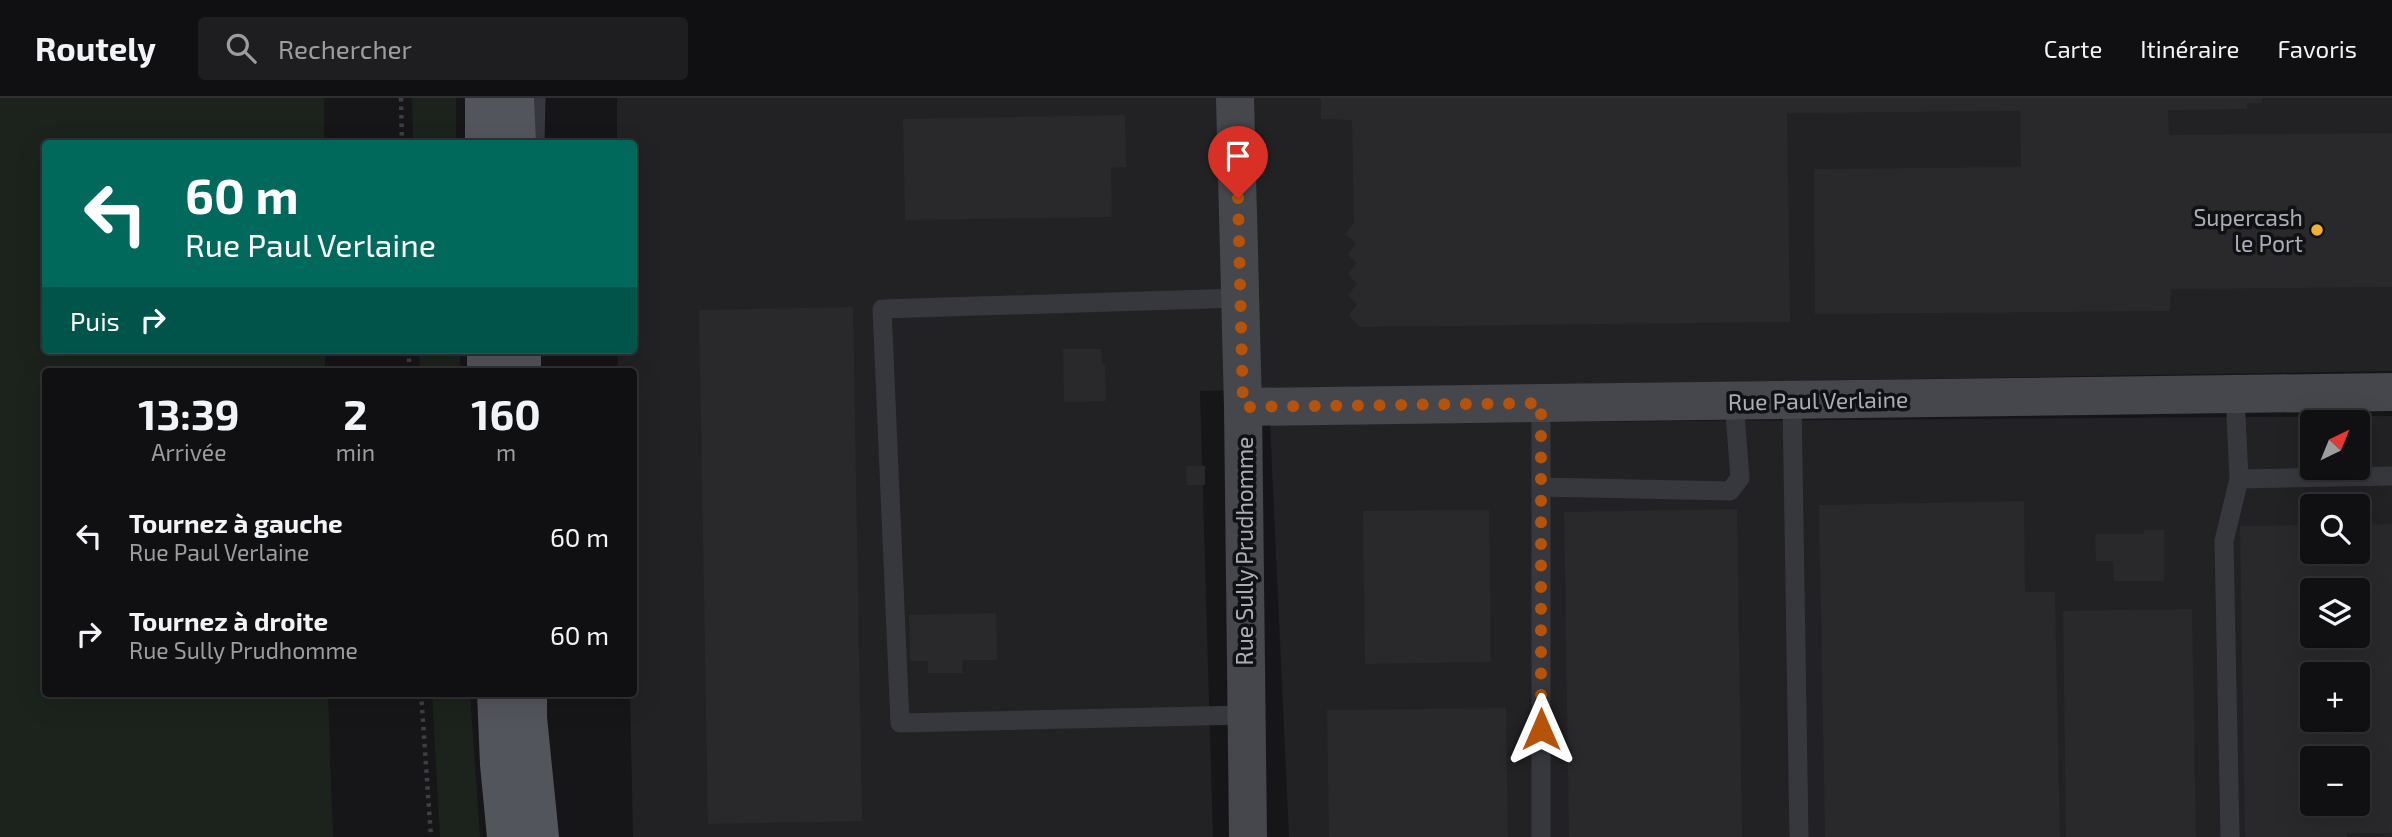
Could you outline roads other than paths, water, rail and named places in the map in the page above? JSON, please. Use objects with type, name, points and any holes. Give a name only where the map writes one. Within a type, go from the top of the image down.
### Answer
[{"type":"main road","points":[[484,98],[484,140]]},
{"type":"main road","points":[[515,98],[517,140]]},
{"type":"main road","points":[[496,697],[506,837]]},
{"type":"main road","points":[[528,697],[540,837]]},
{"type":"street","name":"Rue Sully Prudhomme","points":[[1236,98],[1248,837]]},
{"type":"street","name":"Rue Paul Verlaine","points":[[1243,407],[2392,392]]},
{"type":"lane","points":[[498,98],[498,140]]},
{"type":"lane","points":[[535,140],[536,98]]},
{"type":"lane","points":[[1240,298],[882,309],[900,723],[1245,715]]},
{"type":"lane","points":[[2230,837],[2224,541],[2239,480],[2235,394]]},
{"type":"lane","points":[[1792,400],[1799,837]]},
{"type":"lane","points":[[1541,487],[1730,491],[1740,478],[1734,401]]},
{"type":"lane","points":[[1541,403],[1541,837]]},
{"type":"lane","points":[[2239,480],[2392,476]]},
{"type":"lane","points":[[509,697],[522,837]]},
{"type":"place","name":"Supercash le Port","points":[[2317,230]]}]
